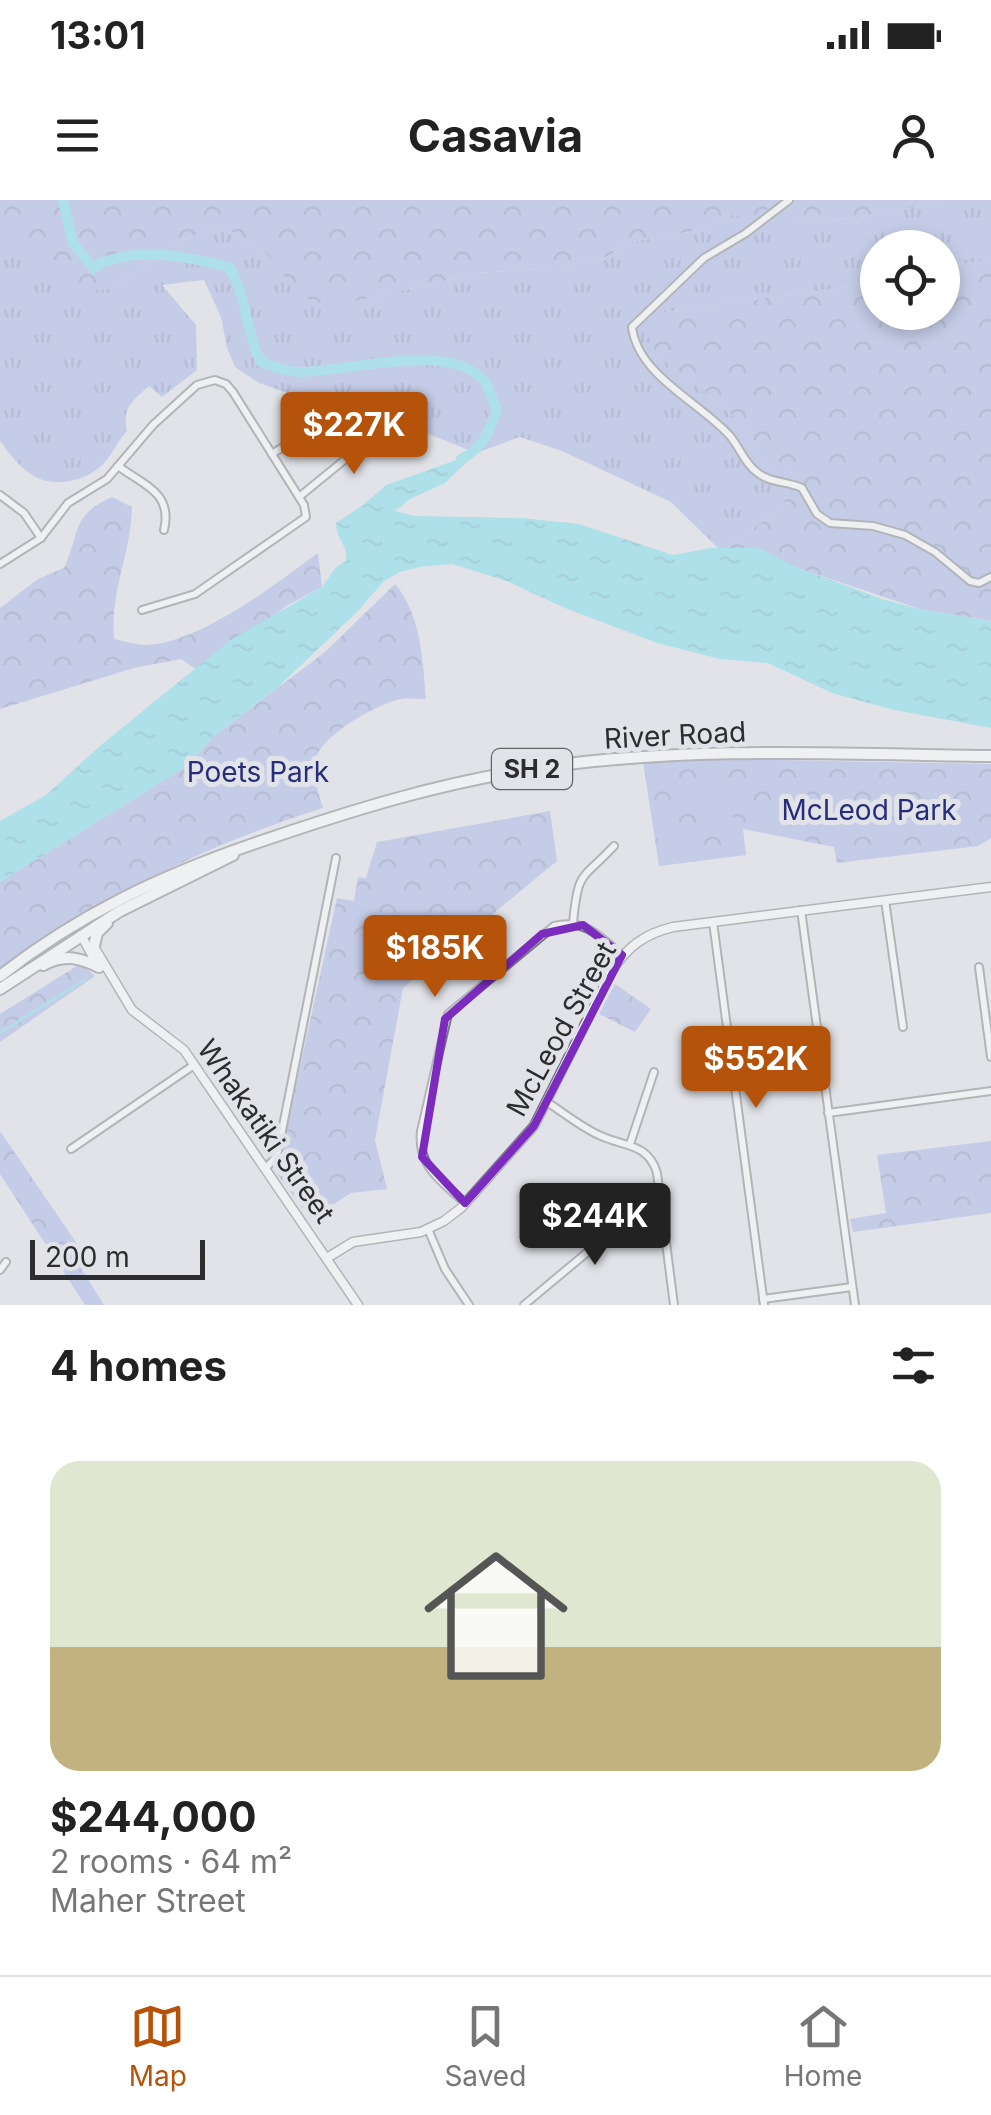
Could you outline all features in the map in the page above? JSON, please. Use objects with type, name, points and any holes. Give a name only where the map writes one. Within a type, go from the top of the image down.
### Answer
[{"type":"highway","name":"River Road","points":[[0,985],[54,938],[111,903],[183,870],[314,821],[415,792],[576,763],[712,754],[991,756]]},
{"type":"highway","name":"River Road","points":[[80,934],[252,845]]},
{"type":"highway","points":[[0,985],[68,936],[80,934],[88,923],[183,870]]},
{"type":"highway","points":[[94,946],[101,928],[163,889]]},
{"type":"highway","points":[[0,985],[60,958],[82,959],[99,967]]},
{"type":"street","points":[[789,200],[746,234],[704,258],[639,317],[632,328],[638,348],[657,372],[729,434],[754,471],[802,488],[822,519],[842,526],[890,529],[922,544],[970,581],[979,583],[991,577]]},
{"type":"street","points":[[0,564],[41,538],[68,503],[101,484],[172,406],[197,386],[212,380],[230,387],[307,514],[299,524],[195,594],[142,610]]},
{"type":"street","points":[[272,454],[330,417]]},
{"type":"street","points":[[299,497],[386,426]]},
{"type":"street","points":[[118,466],[159,494],[165,506],[164,530]]},
{"type":"street","points":[[0,495],[24,513],[41,538]]},
{"type":"street","points":[[574,923],[576,894],[583,875],[614,846]]},
{"type":"street","points":[[265,1169],[277,1156],[336,858]]},
{"type":"street","name":"McLeod Street","points":[[327,1258],[353,1242],[428,1229],[466,1203],[527,1136],[622,954],[636,941],[657,931],[713,922],[991,887]]},
{"type":"street","points":[[885,900],[902,1027]]},
{"type":"street","points":[[800,910],[854,1305]]},
{"type":"street","points":[[713,922],[764,1302],[852,1287]]},
{"type":"street","points":[[466,1203],[428,1169],[420,1149],[420,1131],[445,1019],[459,1001],[554,926],[574,923],[592,931],[622,954]]},
{"type":"street","name":"Whakatiki Street","points":[[80,934],[88,937],[123,997]]},
{"type":"street","name":"Whakatiki Street","points":[[80,934],[99,967],[140,1019],[177,1042],[355,1302]]},
{"type":"street","points":[[979,966],[991,1057]]},
{"type":"street","points":[[71,1149],[194,1065]]},
{"type":"street","points":[[630,1144],[654,1072]]},
{"type":"street","points":[[828,1112],[991,1091]]},
{"type":"street","points":[[547,1102],[601,1136],[643,1150],[654,1165],[674,1305]]},
{"type":"street","points":[[524,1305],[608,1235],[632,1225],[663,1221]]},
{"type":"street","points":[[428,1229],[445,1268],[469,1305]]},
{"type":"street","points":[[0,1270],[6,1262]]},
{"type":"street","points":[[343,1305],[355,1302]]},
{"type":"highlighted area","points":[[583,925],[622,955],[534,1126],[465,1203],[422,1157],[445,1019],[542,934]]},
{"type":"green space","points":[[0,200],[946,200],[876,215],[794,224],[754,224],[734,214],[694,231],[632,242],[604,258],[543,269],[478,273],[353,302],[323,304],[299,296],[267,254],[222,226],[177,242],[113,288],[88,291],[61,281],[10,224]]},
{"type":"green space","points":[[946,200],[991,200],[991,260],[960,265],[960,230],[860,230],[860,283],[665,312],[659,356],[741,422],[770,467],[794,473],[782,507],[722,552],[671,502],[562,451],[520,437],[476,453],[414,428],[365,401],[302,398],[259,383],[235,367],[221,317],[204,280],[162,285],[196,325],[197,370],[162,397],[149,386],[138,396],[127,411],[127,431],[97,469],[70,481],[51,482],[23,468],[0,441],[0,207],[35,246],[113,288],[177,242],[222,226],[267,254],[284,273],[353,302],[478,273],[543,269],[604,258],[632,242],[694,231],[734,214],[754,224],[876,215]]},
{"type":"green space","points":[[991,260],[991,621],[923,610],[764,557],[722,552],[782,507],[794,473],[771,468],[741,422],[659,356],[645,331],[650,321],[665,312],[860,283],[860,330],[960,330],[960,265]]},
{"type":"green space","points":[[112,497],[132,507],[115,604],[114,639],[145,645],[189,635],[235,611],[318,553],[322,587],[286,606],[200,672],[181,659],[134,668],[0,709],[0,608],[38,579],[64,568],[83,518]]},
{"type":"green space","name":"Poets Park","points":[[395,584],[415,624],[426,699],[402,699],[379,707],[351,722],[327,742],[314,768],[323,808],[196,856],[155,876],[75,920],[0,970],[0,882],[187,766],[214,736],[325,652]]},
{"type":"green space","name":"McLeod Park","points":[[720,759],[991,764],[991,838],[978,846],[837,863],[834,847],[743,829],[746,855],[659,866],[643,762]]},
{"type":"green space","points":[[730,787],[734,825],[698,829],[694,792]]},
{"type":"green space","points":[[550,811],[557,861],[403,988],[375,1140],[387,1189],[351,1193],[311,1219],[274,1170],[279,1163],[337,898],[354,901],[358,877],[366,878],[377,842]]},
{"type":"green space","points":[[693,823],[698,861],[662,865],[657,827]]},
{"type":"green space","points":[[80,964],[95,976],[0,1042],[0,1014]]},
{"type":"green space","points":[[615,984],[651,1009],[635,1032],[599,1014]]},
{"type":"green space","points":[[0,1131],[84,1254],[77,1262],[104,1305],[85,1305],[0,1174]]},
{"type":"green space","points":[[991,1141],[991,1213],[853,1232],[850,1219],[886,1213],[877,1155]]},
{"type":"water","points":[[476,453],[445,483],[410,499],[395,511],[415,516],[522,518],[579,524],[673,555],[710,548],[759,548],[793,566],[882,599],[991,621],[991,728],[894,710],[832,693],[768,663],[720,659],[657,643],[507,581],[452,564],[420,567],[384,581],[277,688],[214,736],[187,766],[0,882],[0,821],[46,795],[229,641],[322,587],[336,567],[346,561],[336,523],[386,485]]},
{"type":"waterway","points":[[63,200],[73,243],[93,268],[124,256],[142,254],[229,267],[261,362],[298,372],[423,360],[469,369],[485,382],[497,410],[484,439],[461,459]]},
{"type":"waterway","points":[[0,1033],[84,980]]}]
